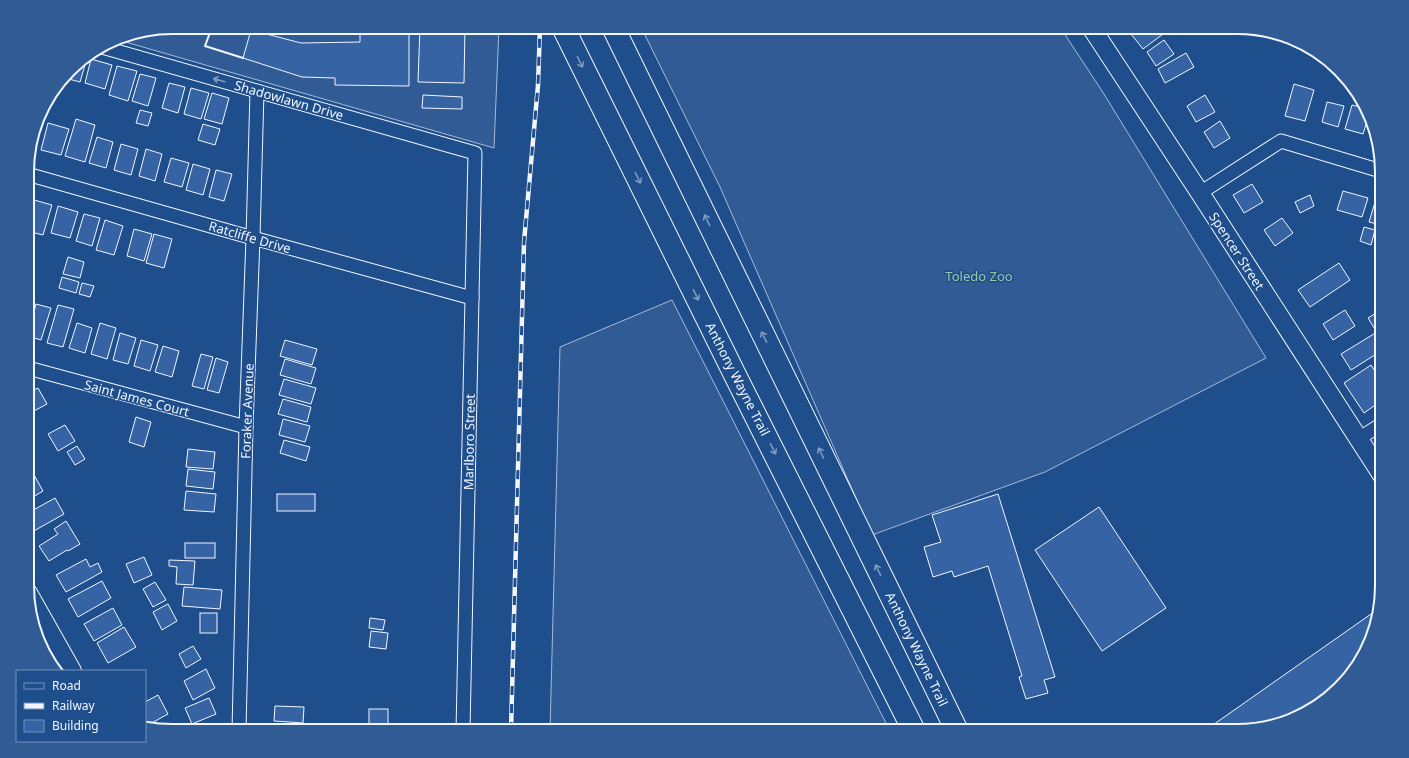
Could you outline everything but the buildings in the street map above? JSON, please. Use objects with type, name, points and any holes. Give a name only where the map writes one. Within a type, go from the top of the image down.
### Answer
[{"type":"highway","name":"Anthony Wayne Trail","points":[[566,34],[734,373],[910,724]]},
{"type":"highway","name":"Anthony Wayne Trail","points":[[616,34],[954,724]]},
{"type":"street","name":"Spencer Street","points":[[1096,34],[1375,464]]},
{"type":"street","name":"Shadowlawn Drive","points":[[109,49],[475,153]]},
{"type":"street","name":"Foraker Avenue","points":[[239,724],[246,427],[257,91]]},
{"type":"street","points":[[1200,193],[1281,141],[1375,169]]},
{"type":"street","name":"Marlboro Street","points":[[462,724],[475,153]]},
{"type":"street","name":"Ratcliffe Drive","points":[[34,176],[472,298]]},
{"type":"street","name":"Saint James Court","points":[[34,370],[246,427]]},
{"type":"street","points":[[1358,439],[1375,428]]},
{"type":"street","points":[[36,608],[71,670]]},
{"type":"shaded area","points":[[172,34],[499,34],[494,148],[126,42],[154,35]]},
{"type":"shaded area","name":"Toledo Zoo","points":[[644,34],[1065,34],[1104,94],[1266,358],[1045,472],[872,535],[720,187]]},
{"type":"shaded area","points":[[672,300],[886,724],[550,724],[560,347]]},
{"type":"railway","points":[[511,724],[524,242],[538,85],[540,34]]},
{"type":"wall","points":[[209,34],[205,46],[243,58]]}]
